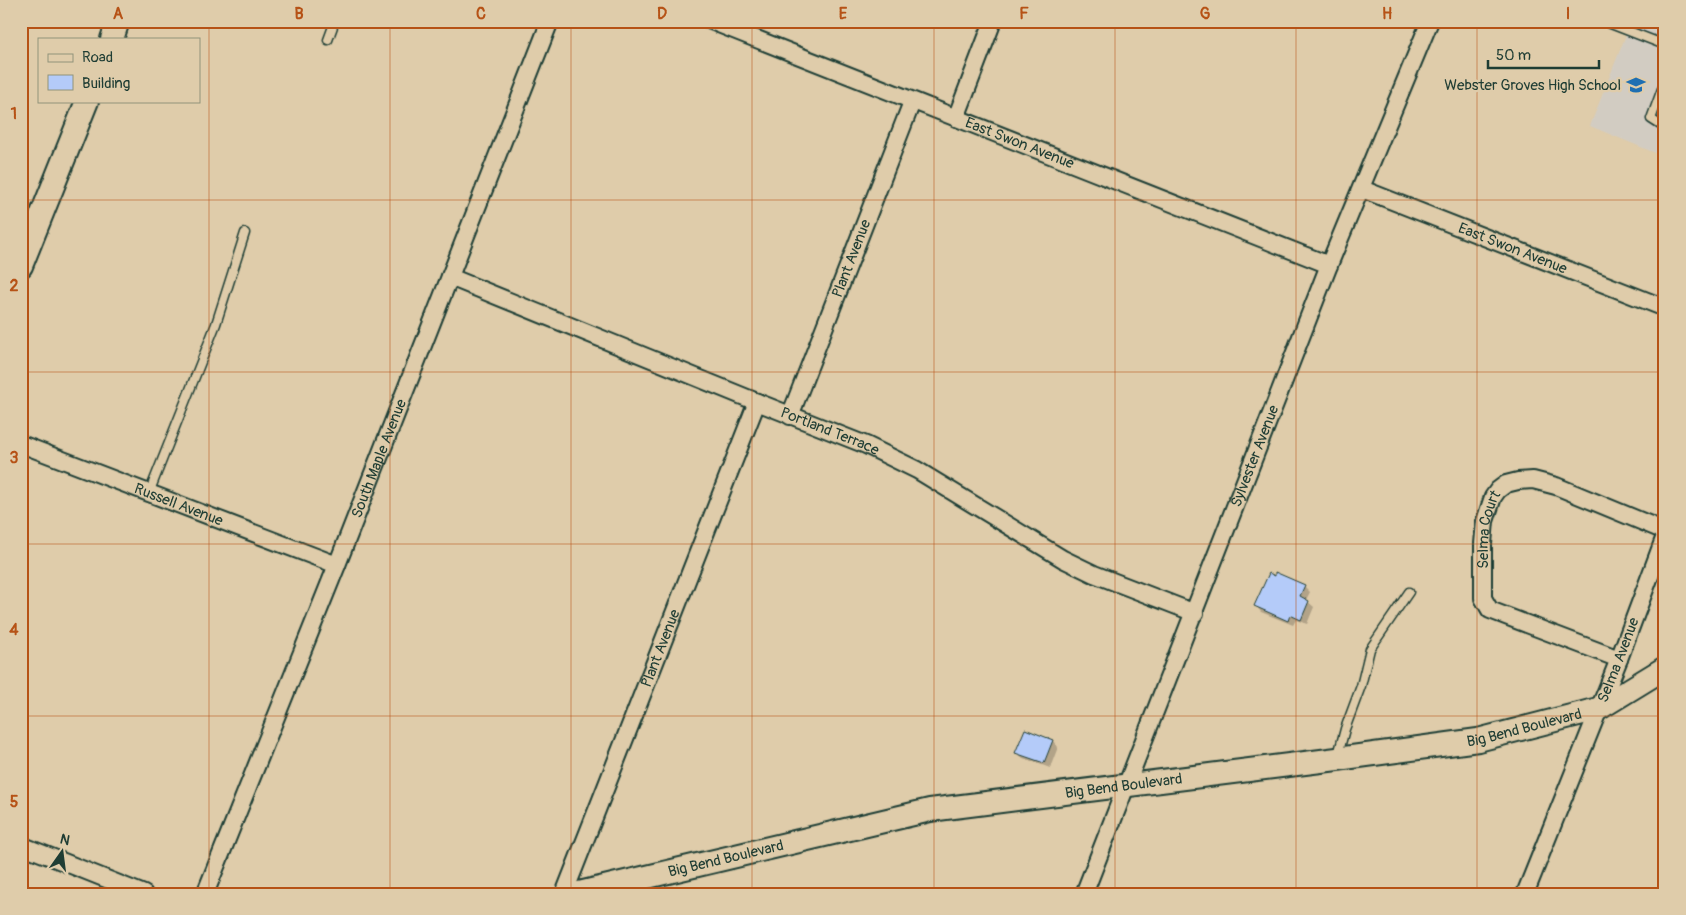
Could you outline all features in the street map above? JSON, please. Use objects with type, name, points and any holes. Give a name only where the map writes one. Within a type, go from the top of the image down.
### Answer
[{"type":"main road","points":[[112,38],[118,21]]},
{"type":"main road","points":[[21,266],[87,102]]},
{"type":"main road","name":"Big Bend Boulevard","points":[[575,894],[930,810],[1478,740],[1598,708],[1665,668]]},
{"type":"street","name":"South Maple Avenue","points":[[205,894],[550,21]]},
{"type":"street","points":[[956,118],[994,21]]},
{"type":"street","name":"Sylvester Avenue","points":[[1084,894],[1329,265],[1430,21]]},
{"type":"street","name":"East Swon Avenue","points":[[719,23],[912,102],[1329,265]]},
{"type":"street","name":"Plant Avenue","points":[[790,416],[912,102]]},
{"type":"street","name":"East Swon Avenue","points":[[1362,189],[1665,308]]},
{"type":"street","name":"Portland Terrace","points":[[450,277],[790,416],[866,445],[917,470],[1063,558],[1094,574],[1195,613]]},
{"type":"street","name":"Plant Avenue","points":[[564,894],[757,402]]},
{"type":"street","name":"Russell Avenue","points":[[21,444],[336,565]]},
{"type":"street","name":"Selma Court","points":[[1619,659],[1490,610],[1483,598],[1483,544],[1489,508],[1493,497],[1506,484],[1533,480],[1556,486],[1665,531]]},
{"type":"street","name":"Selma Avenue","points":[[1525,894],[1619,659],[1665,536]]},
{"type":"street","points":[[21,845],[144,894]]},
{"type":"lane","points":[[328,40],[335,21]]},
{"type":"lane","points":[[1603,21],[1665,45]]},
{"type":"lane","points":[[1665,88],[1662,89],[1651,119],[1665,128]]},
{"type":"lane","points":[[149,493],[216,324],[245,233]]},
{"type":"lane","points":[[1337,759],[1345,729],[1361,686],[1370,648],[1409,592]]},
{"type":"shaded area","name":"Webster Groves High School","points":[[1608,21],[1665,21],[1665,157],[1590,126],[1628,30]]},
{"type":"building","points":[[1275,572],[1305,585],[1300,596],[1309,601],[1301,620],[1290,615],[1288,621],[1254,606],[1269,573],[1275,576]]},
{"type":"building","points":[[1025,729],[1053,740],[1044,763],[1015,753]]},
{"type":"place","name":"Webster Groves High School","points":[[1636,85]]}]
